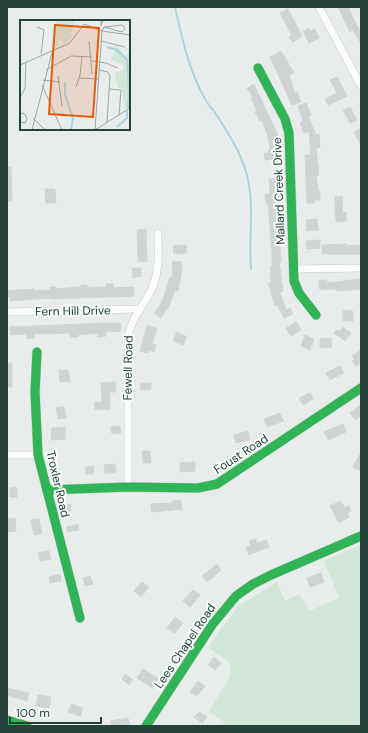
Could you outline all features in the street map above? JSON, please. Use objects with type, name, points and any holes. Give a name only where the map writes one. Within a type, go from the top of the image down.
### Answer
[{"type":"street","points":[[319,7],[361,86]]},
{"type":"street","name":"Mallard Creek Drive","points":[[258,68],[285,119],[289,133],[294,282],[299,293],[316,315]]},
{"type":"street","name":"Fewell Road","points":[[128,488],[128,336],[130,323],[152,287],[158,273],[158,233]]},
{"type":"street","points":[[294,269],[361,268]]},
{"type":"street","name":"Fern Hill Drive","points":[[7,312],[139,309]]},
{"type":"street","name":"Troxler Road","points":[[37,352],[35,392],[38,455],[80,618]]},
{"type":"street","name":"Foust Road","points":[[47,490],[198,488],[217,484],[361,388]]},
{"type":"street","points":[[7,455],[38,455]]},
{"type":"street","name":"Lees Chapel Road","points":[[146,726],[212,625],[236,596],[253,584],[271,575],[361,536]]},
{"type":"street","points":[[7,720],[27,726]]},
{"type":"green space","points":[[361,545],[361,713],[359,726],[223,726],[225,723],[209,711],[231,675],[230,663],[208,647],[238,606],[277,582],[285,601],[300,594],[309,611],[339,598],[324,561]]},
{"type":"building","points":[[338,7],[348,7],[361,33],[361,44],[353,30],[350,32]]},
{"type":"building","points":[[288,9],[302,36],[293,42],[289,37],[292,35],[280,13]]},
{"type":"building","points":[[309,28],[310,31],[315,29],[319,38],[309,43],[303,31]]},
{"type":"building","points":[[281,51],[294,73],[289,75],[295,93],[297,92],[301,102],[292,105],[270,57]]},
{"type":"building","points":[[337,77],[347,96],[328,105],[325,99],[337,93],[330,80]]},
{"type":"building","points":[[254,84],[277,133],[279,144],[276,145],[277,159],[265,160],[264,153],[268,153],[268,150],[270,150],[268,136],[262,120],[260,121],[255,112],[257,111],[251,98],[253,97],[247,88]]},
{"type":"building","points":[[306,103],[311,115],[308,116],[316,135],[319,134],[320,147],[316,148],[319,175],[316,175],[318,191],[320,191],[320,200],[313,200],[314,203],[307,203],[305,155],[311,155],[309,131],[304,133],[300,123],[303,121],[298,106]]},
{"type":"building","points":[[350,107],[357,120],[350,123],[343,110]]},
{"type":"building","points":[[361,128],[361,146],[354,132]]},
{"type":"building","points":[[7,167],[11,167],[12,201],[7,201]]},
{"type":"building","points":[[279,178],[280,218],[278,218],[281,262],[279,262],[283,291],[280,292],[286,310],[290,308],[293,314],[284,318],[277,305],[275,306],[268,283],[271,283],[270,267],[272,267],[272,251],[268,203],[266,203],[265,194],[270,194],[269,179]]},
{"type":"building","points":[[45,189],[55,189],[56,203],[46,203]]},
{"type":"building","points":[[343,196],[342,213],[346,212],[347,221],[336,222],[335,197]]},
{"type":"building","points":[[317,219],[318,230],[307,231],[306,220]]},
{"type":"building","points":[[146,229],[147,262],[138,261],[137,230]]},
{"type":"building","points":[[320,240],[320,248],[307,249],[306,241]]},
{"type":"building","points":[[347,244],[347,246],[359,245],[360,254],[322,254],[322,245]]},
{"type":"building","points":[[186,245],[187,253],[174,254],[173,246]]},
{"type":"building","points":[[173,261],[182,262],[178,291],[175,290],[169,306],[161,318],[154,313],[162,302],[170,277],[172,278]]},
{"type":"building","points":[[132,268],[141,268],[141,276],[133,278]]},
{"type":"building","points":[[361,279],[361,289],[337,291],[337,289],[320,290],[319,280],[327,280],[327,283]]},
{"type":"building","points":[[106,284],[113,284],[113,288],[133,287],[134,296],[51,298],[10,301],[10,297],[7,297],[7,291],[34,289],[34,291],[51,290],[50,287],[56,287],[56,289],[81,287],[81,285],[88,285],[88,288],[106,287]]},
{"type":"building","points":[[352,310],[353,321],[343,321],[343,311]]},
{"type":"building","points":[[297,322],[301,330],[291,336],[286,328]]},
{"type":"building","points":[[120,323],[121,331],[105,332],[106,336],[98,337],[98,333],[78,335],[78,337],[70,337],[70,333],[34,334],[34,338],[27,339],[26,334],[11,335],[10,327]]},
{"type":"building","points":[[147,325],[157,329],[152,343],[156,345],[154,352],[149,350],[148,353],[140,351]]},
{"type":"building","points":[[343,327],[351,333],[345,341],[334,333],[337,330],[340,331]]},
{"type":"building","points":[[177,332],[187,337],[183,345],[173,341]]},
{"type":"building","points":[[305,335],[314,339],[310,350],[301,346]]},
{"type":"building","points":[[331,338],[332,347],[320,348],[320,339]]},
{"type":"building","points":[[361,350],[361,362],[356,366],[352,361],[355,359],[352,356]]},
{"type":"building","points":[[7,363],[12,363],[12,387],[7,387]]},
{"type":"building","points":[[340,366],[344,373],[330,380],[326,373]]},
{"type":"building","points":[[59,370],[68,370],[70,382],[60,382]]},
{"type":"building","points":[[115,382],[116,392],[109,392],[110,409],[95,410],[94,402],[102,402],[101,383]]},
{"type":"building","points":[[151,383],[151,389],[141,390],[140,384]]},
{"type":"building","points":[[310,393],[313,399],[303,405],[299,398]]},
{"type":"building","points":[[361,405],[361,416],[355,420],[350,413]]},
{"type":"building","points":[[64,407],[66,418],[58,419],[56,408]]},
{"type":"building","points":[[280,413],[284,421],[267,427],[264,419]]},
{"type":"building","points":[[343,424],[346,432],[328,440],[324,432]]},
{"type":"building","points":[[120,426],[121,433],[112,434],[111,427]]},
{"type":"building","points":[[65,427],[65,439],[51,440],[52,428]]},
{"type":"building","points":[[248,431],[250,440],[236,443],[234,435]]},
{"type":"building","points":[[142,451],[150,451],[151,463],[143,463]]},
{"type":"building","points":[[361,452],[361,471],[353,467]]},
{"type":"building","points":[[195,462],[195,471],[180,472],[180,463]]},
{"type":"building","points":[[115,464],[116,472],[105,474],[104,465]]},
{"type":"building","points":[[93,466],[94,474],[86,474],[85,467]]},
{"type":"building","points":[[16,487],[17,497],[10,497],[10,488]]},
{"type":"building","points":[[181,500],[182,509],[152,512],[151,504],[173,503],[172,501]]},
{"type":"building","points":[[341,501],[345,508],[349,506],[351,511],[347,513],[349,517],[339,523],[330,506]]},
{"type":"building","points":[[71,504],[70,514],[63,515],[62,505]]},
{"type":"building","points":[[15,518],[16,531],[7,532],[7,519]]},
{"type":"building","points":[[39,519],[42,534],[34,535],[31,520]]},
{"type":"building","points":[[78,524],[79,530],[67,532],[66,527]]},
{"type":"building","points":[[256,539],[257,543],[266,540],[269,547],[249,555],[246,547],[251,546],[249,541]]},
{"type":"building","points":[[49,551],[51,559],[40,561],[38,553]]},
{"type":"building","points":[[217,564],[221,570],[207,582],[202,576]]},
{"type":"building","points":[[321,573],[324,582],[310,587],[307,578]]},
{"type":"building","points":[[60,574],[61,581],[50,583],[49,577]]},
{"type":"building","points":[[90,576],[93,584],[85,586],[83,578]]},
{"type":"building","points":[[142,582],[149,587],[141,597],[134,591]]},
{"type":"building","points":[[193,590],[200,595],[190,607],[183,601]]},
{"type":"building","points":[[175,617],[183,623],[175,633],[167,628]]},
{"type":"building","points":[[214,657],[221,663],[215,670],[208,665]]},
{"type":"building","points":[[143,669],[159,679],[153,688],[137,678]]},
{"type":"building","points":[[125,674],[133,680],[129,685],[122,679]]},
{"type":"building","points":[[198,681],[205,686],[197,696],[190,692]]},
{"type":"building","points":[[7,688],[29,693],[27,701],[7,695]]},
{"type":"building","points":[[38,695],[51,697],[49,708],[36,706]]},
{"type":"building","points":[[71,704],[83,708],[80,716],[68,712]]},
{"type":"building","points":[[199,712],[207,717],[202,723],[194,717]]},
{"type":"building","points":[[128,718],[129,726],[112,726],[111,721]]},
{"type":"waterway","points":[[175,7],[180,31],[199,88],[233,142],[247,175],[251,199],[251,269]]},
{"type":"traffic: fast","points":[[258,68],[285,119],[289,133],[294,281],[299,293],[316,315]]},
{"type":"traffic: fast","points":[[37,352],[35,392],[38,455],[80,618]]},
{"type":"traffic: fast","points":[[47,490],[128,487],[198,488],[217,484],[361,388]]},
{"type":"traffic: fast","points":[[146,726],[212,625],[236,596],[253,584],[271,575],[361,536]]},
{"type":"traffic: fast","points":[[7,720],[27,726]]}]
